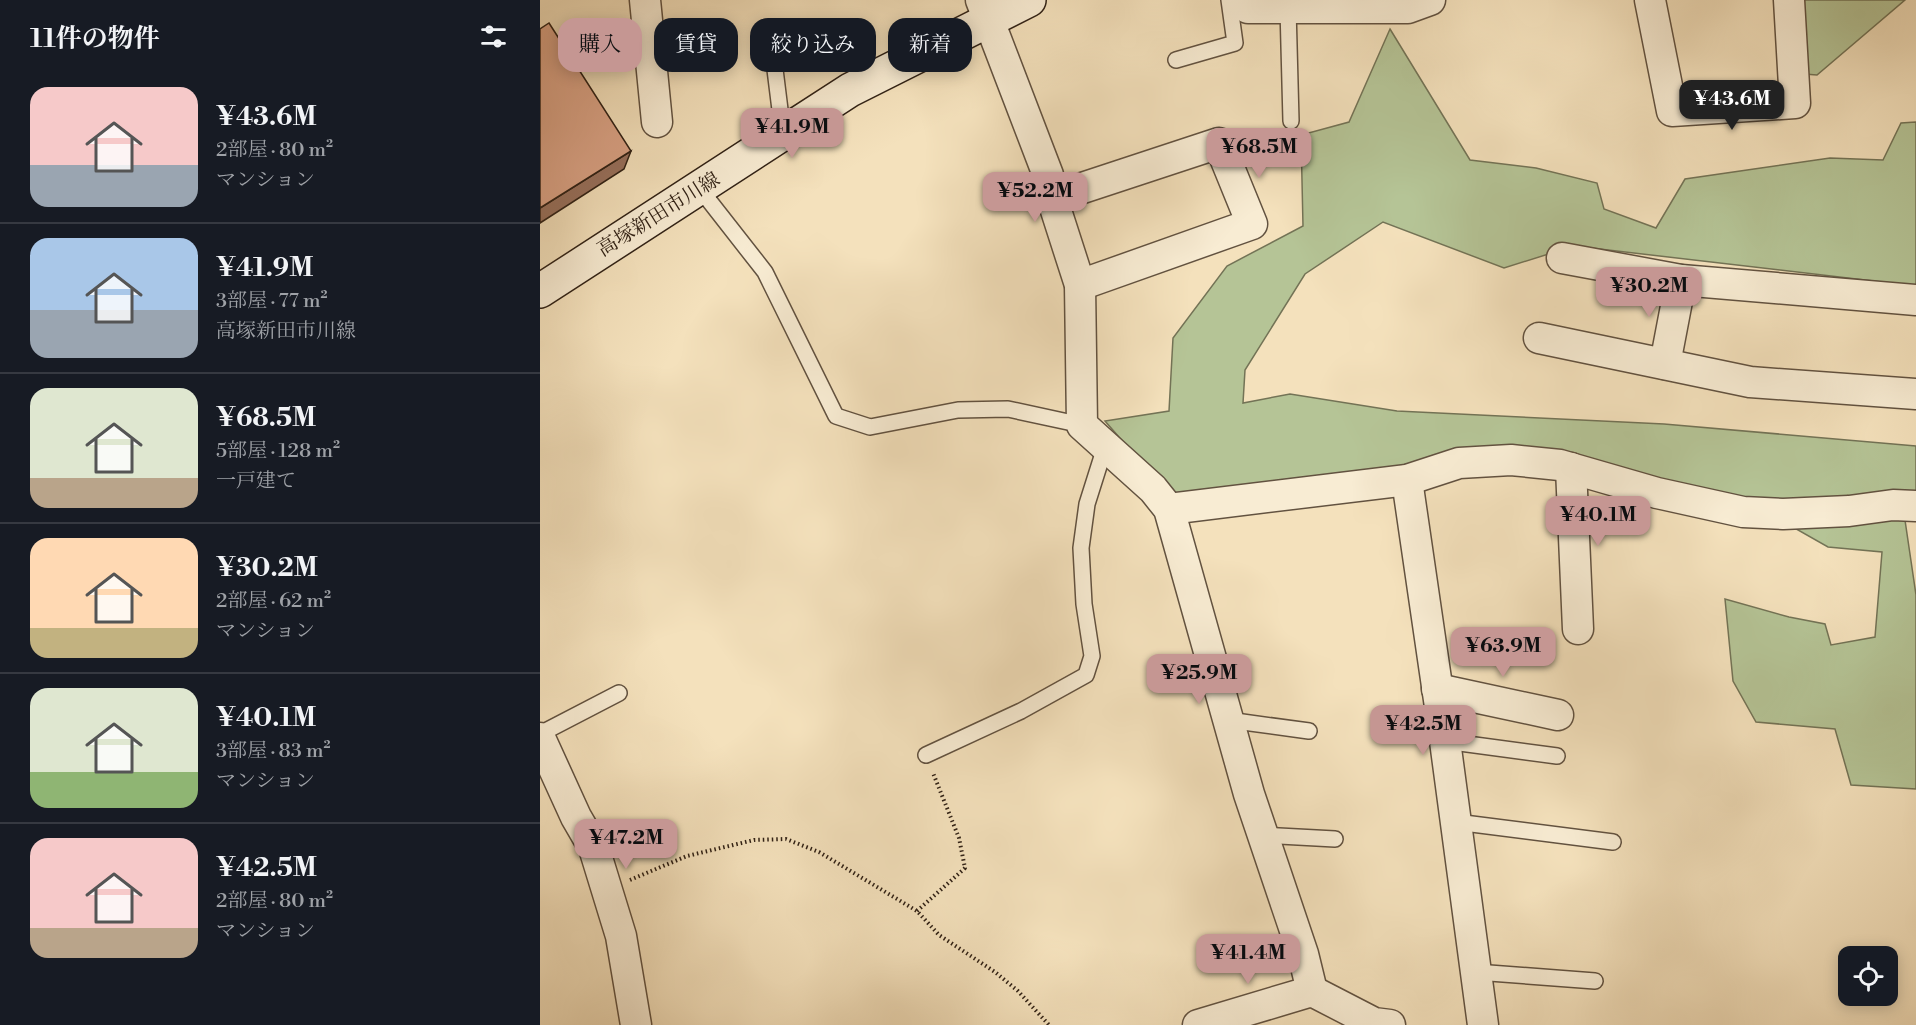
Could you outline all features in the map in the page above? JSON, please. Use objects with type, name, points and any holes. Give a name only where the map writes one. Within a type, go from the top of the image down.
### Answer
[{"type":"main road","name":"高塚新田市川線","points":[[540,291],[850,90],[984,10],[1029,0]]},
{"type":"street","points":[[645,0],[657,122]]},
{"type":"street","points":[[1239,0],[1248,8],[1408,8],[1430,0]]},
{"type":"street","points":[[1650,0],[1672,111],[1795,103],[1789,0]]},
{"type":"street","points":[[984,10],[1048,175],[1052,198],[1080,285],[1082,425],[1153,489],[1168,509],[1249,794],[1303,954],[1312,991]]},
{"type":"street","points":[[1052,198],[1219,143],[1252,224],[1080,285]]},
{"type":"street","points":[[1562,258],[1680,280],[1916,300]]},
{"type":"street","points":[[1665,364],[1680,280]]},
{"type":"street","points":[[1539,338],[1750,382],[1916,394]]},
{"type":"street","points":[[1168,509],[1407,480],[1459,463],[1511,460],[1571,468],[1647,491],[1743,512],[1782,514],[1849,511],[1893,505],[1916,506]]},
{"type":"street","points":[[1571,468],[1578,629]]},
{"type":"street","points":[[1407,480],[1483,1025]]},
{"type":"street","points":[[1437,689],[1558,715]]},
{"type":"street","points":[[540,736],[576,817],[594,848],[621,936],[636,1025]]},
{"type":"street","points":[[1198,1025],[1312,991],[1379,1024]]},
{"type":"lane","points":[[1176,60],[1235,43],[1229,0]]},
{"type":"lane","points":[[1288,8],[1291,121]]},
{"type":"lane","points":[[775,72],[783,134]]},
{"type":"lane","points":[[700,189],[765,273],[836,416],[870,427],[958,410],[1008,409],[1082,425]]},
{"type":"lane","points":[[926,755],[1021,711],[1086,675],[1092,656],[1084,604],[1081,548],[1087,504],[1105,447]]},
{"type":"lane","points":[[540,736],[619,693]]},
{"type":"lane","points":[[1228,720],[1309,731]]},
{"type":"lane","points":[[1445,741],[1557,756]]},
{"type":"lane","points":[[1456,822],[1613,842]]},
{"type":"lane","points":[[1263,835],[1335,839]]},
{"type":"lane","points":[[1476,972],[1596,981]]},
{"type":"path","points":[[917,911],[965,868],[959,837],[926,755]]},
{"type":"path","points":[[607,890],[687,856],[754,840],[786,839],[819,852],[917,911],[939,935],[995,972],[1018,991],[1049,1025]]},
{"type":"green space","points":[[1797,0],[1905,0],[1817,75],[1804,74]]},
{"type":"green space","points":[[1390,29],[1470,160],[1536,168],[1597,183],[1604,209],[1656,228],[1685,179],[1830,158],[1883,160],[1901,123],[1916,122],[1916,286],[1574,246],[1504,268],[1383,222],[1305,274],[1245,370],[1243,403],[1290,394],[1397,411],[1664,424],[1916,446],[1916,496],[1901,493],[1916,595],[1916,789],[1851,785],[1835,729],[1756,722],[1733,681],[1725,599],[1789,617],[1825,624],[1831,645],[1875,637],[1882,552],[1828,547],[1745,500],[1595,466],[1173,499],[1105,421],[1169,411],[1173,338],[1227,266],[1303,226],[1301,135],[1349,122]]},
{"type":"building","points":[[549,23],[558,37],[558,72],[580,72],[631,151],[540,208],[540,29]]}]
